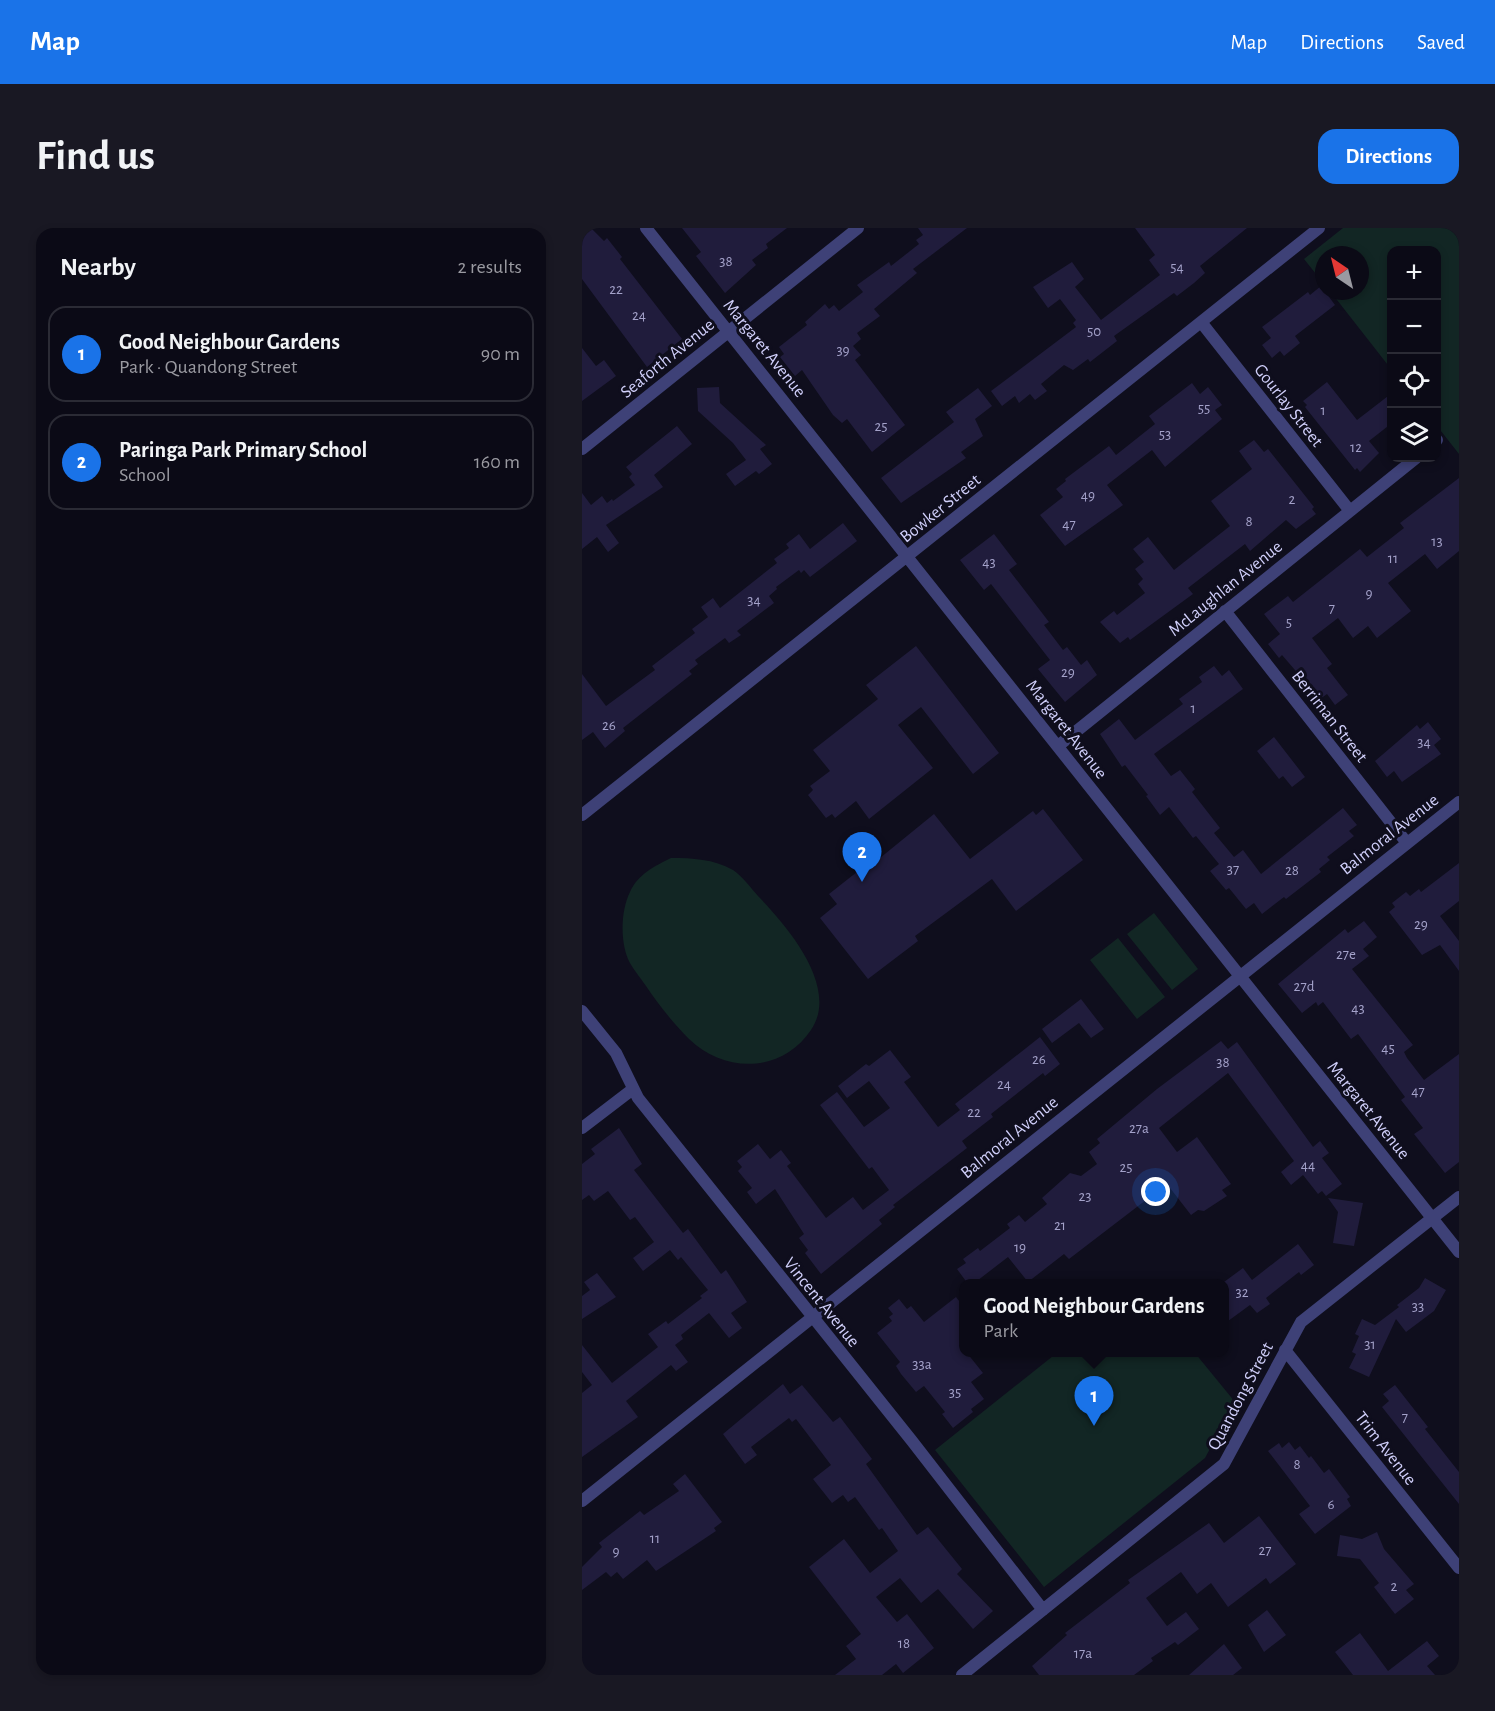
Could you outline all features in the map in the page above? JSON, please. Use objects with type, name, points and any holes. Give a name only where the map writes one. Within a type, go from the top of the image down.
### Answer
[{"type":"street","name":"Margaret Avenue","points":[[646,228],[1459,1252]]},
{"type":"street","name":"Seaforth Avenue","points":[[582,448],[858,228]]},
{"type":"street","name":"Bowker Street","points":[[582,815],[1319,228]]},
{"type":"street","name":"Gourlay Street","points":[[1201,322],[1350,511]]},
{"type":"street","name":"McLaughlan Avenue","points":[[1058,746],[1411,462]]},
{"type":"street","name":"Berriman Street","points":[[1225,611],[1407,843]]},
{"type":"street","name":"Balmoral Avenue","points":[[582,1501],[1459,802]]},
{"type":"street","name":"Vincent Avenue","points":[[582,1011],[615,1053],[638,1098],[912,1441],[1043,1610]]},
{"type":"street","points":[[582,1128],[633,1089]]},
{"type":"street","name":"Quandong Street","points":[[962,1675],[1224,1464],[1301,1322],[1459,1197]]},
{"type":"street","name":"Trim Avenue","points":[[1285,1350],[1459,1568]]},
{"type":"green space","points":[[1343,228],[1459,228],[1459,454],[1441,431],[1441,246],[1387,246],[1387,364],[1337,300],[1369,300],[1369,246],[1320,246]]},
{"type":"green space","points":[[1315,250],[1315,273],[1304,259]]},
{"type":"green space","points":[[671,858],[703,860],[718,863],[733,870],[783,924],[806,958],[815,977],[819,995],[818,1013],[811,1030],[799,1044],[785,1054],[769,1061],[753,1064],[736,1063],[703,1050],[689,1039],[672,1020],[630,962],[625,951],[623,934],[623,916],[627,899],[633,886],[642,875]]},
{"type":"green space","points":[[1154,913],[1198,969],[1172,990],[1127,934]]},
{"type":"green space","points":[[1118,938],[1165,997],[1137,1019],[1090,960]]},
{"type":"green space","points":[[1052,1357],[1198,1357],[1235,1402],[1205,1458],[1044,1587],[935,1450]]},
{"type":"building","points":[[582,228],[591,228],[604,241],[607,238],[622,257],[620,259],[682,339],[647,367],[582,279]]},
{"type":"building","points":[[682,228],[787,228],[766,244],[768,248],[752,260],[756,265],[725,293],[696,256],[701,252]]},
{"type":"building","points":[[918,228],[967,228],[913,269],[917,273],[874,309],[880,316],[857,333],[861,339],[853,346],[861,355],[855,360],[905,425],[872,452],[847,419],[842,423],[833,415],[802,370],[795,376],[780,357],[784,354],[779,347],[807,325],[805,322],[825,304],[829,309],[834,305],[839,311],[863,292],[857,285],[889,262],[891,266],[919,244],[916,240],[923,235]]},
{"type":"building","points":[[1135,228],[1247,228],[1200,266],[1205,273],[1194,283],[1177,296],[1174,293],[1114,336],[1117,341],[1090,362],[1088,359],[1073,370],[1064,365],[1041,384],[1047,391],[1035,400],[1030,394],[1019,403],[1015,396],[1002,406],[991,391],[1076,327],[1073,323],[1076,320],[1060,299],[1048,308],[1033,287],[1072,262],[1084,279],[1075,287],[1101,320],[1160,275],[1149,260],[1155,255]]},
{"type":"building","points":[[1315,291],[1315,300],[1331,300],[1335,305],[1295,336],[1300,343],[1284,356],[1280,351],[1272,358],[1262,345],[1271,338],[1262,327],[1308,292],[1310,295]]},
{"type":"building","points":[[582,348],[596,366],[604,360],[616,376],[582,401]]},
{"type":"building","points":[[1327,382],[1357,420],[1387,397],[1387,427],[1369,441],[1379,453],[1360,472],[1357,468],[1355,470],[1305,407],[1307,405],[1303,401]]},
{"type":"building","points":[[1192,383],[1200,394],[1208,387],[1222,405],[1215,410],[1222,419],[1165,467],[1152,450],[1107,485],[1123,505],[1065,546],[1040,515],[1063,497],[1056,489],[1066,481],[1065,479],[1109,446],[1116,455],[1155,424],[1149,416]]},
{"type":"building","points":[[719,387],[720,403],[766,445],[760,449],[772,464],[759,474],[756,471],[735,486],[726,474],[746,460],[733,443],[698,411],[697,388]]},
{"type":"building","points":[[978,388],[992,406],[975,419],[983,436],[961,452],[966,458],[901,503],[881,478],[954,422],[946,412]]},
{"type":"building","points":[[677,426],[692,444],[654,475],[663,487],[606,525],[619,543],[608,552],[597,537],[582,549],[582,493],[591,505],[602,496],[607,503],[612,499],[613,501],[635,485],[629,477],[632,474],[626,467]]},
{"type":"building","points":[[1254,440],[1264,452],[1268,449],[1314,507],[1312,509],[1316,514],[1296,529],[1286,520],[1250,551],[1245,544],[1188,588],[1193,594],[1130,640],[1128,637],[1120,643],[1100,622],[1114,611],[1117,615],[1145,593],[1138,584],[1143,579],[1135,569],[1144,562],[1133,549],[1148,537],[1174,570],[1230,526],[1211,501],[1252,469],[1239,451]]},
{"type":"building","points":[[1459,478],[1459,551],[1437,569],[1425,554],[1388,583],[1411,611],[1377,638],[1368,626],[1353,638],[1338,618],[1312,638],[1332,664],[1327,668],[1348,695],[1335,705],[1327,694],[1320,699],[1282,655],[1279,658],[1268,644],[1280,634],[1264,614],[1288,596],[1293,602],[1360,549],[1367,557],[1404,528],[1400,523]]},
{"type":"building","points":[[843,523],[857,541],[810,577],[804,570],[801,573],[799,570],[776,587],[777,589],[769,596],[774,603],[737,631],[741,635],[729,643],[725,638],[695,660],[698,664],[689,671],[692,674],[623,728],[625,731],[605,748],[593,732],[582,740],[582,674],[606,706],[655,670],[652,666],[695,633],[692,629],[708,617],[701,607],[713,598],[720,608],[777,563],[774,559],[789,548],[786,544],[799,534],[810,549]]},
{"type":"building","points":[[994,534],[1017,564],[1009,570],[1049,622],[1044,625],[1063,650],[1067,647],[1081,665],[1087,660],[1097,675],[1065,702],[1038,669],[1050,660],[991,584],[984,590],[960,560]]},
{"type":"building","points":[[916,646],[999,753],[973,774],[921,707],[898,725],[933,768],[869,819],[856,801],[835,818],[832,814],[826,818],[808,795],[813,790],[810,786],[830,771],[813,750],[878,699],[866,685]]},
{"type":"building","points":[[1214,666],[1222,676],[1229,670],[1243,689],[1154,754],[1171,776],[1180,770],[1195,789],[1192,792],[1220,828],[1214,833],[1234,857],[1243,850],[1261,874],[1343,808],[1357,825],[1349,831],[1354,836],[1327,857],[1330,860],[1319,869],[1321,872],[1262,914],[1254,903],[1246,909],[1229,888],[1226,890],[1210,871],[1219,864],[1196,836],[1193,838],[1169,807],[1160,815],[1146,796],[1148,795],[1125,765],[1122,767],[1100,734],[1119,719],[1135,740],[1183,704],[1179,699],[1202,682],[1199,677]]},
{"type":"building","points":[[1428,722],[1441,739],[1434,745],[1441,754],[1402,782],[1394,771],[1387,777],[1375,761],[1417,725],[1420,729]]},
{"type":"building","points":[[1274,737],[1305,777],[1292,787],[1283,776],[1279,779],[1257,751]]},
{"type":"building","points":[[1043,809],[1083,860],[1016,911],[992,879],[915,936],[918,941],[868,979],[820,918],[837,904],[829,894],[862,868],[864,871],[934,814],[970,859],[1033,811],[1036,815]]},
{"type":"building","points":[[1459,863],[1459,901],[1440,916],[1459,941],[1459,971],[1440,945],[1422,955],[1389,912],[1395,907],[1392,903],[1406,892],[1410,896],[1419,889],[1421,892]]},
{"type":"building","points":[[1364,921],[1377,937],[1363,949],[1369,956],[1352,969],[1413,1045],[1404,1052],[1407,1058],[1424,1080],[1459,1054],[1459,1162],[1445,1173],[1414,1134],[1423,1128],[1401,1100],[1405,1097],[1358,1034],[1351,1039],[1323,1002],[1318,1006],[1316,1002],[1302,1013],[1278,984],[1345,929],[1348,933]]},
{"type":"building","points":[[1081,999],[1104,1029],[1091,1038],[1079,1023],[1052,1043],[1042,1029]]},
{"type":"building","points":[[1040,1037],[1060,1064],[1045,1076],[1043,1073],[991,1114],[993,1117],[962,1141],[967,1148],[893,1205],[895,1207],[879,1220],[882,1224],[821,1274],[805,1253],[808,1250],[799,1238],[804,1234],[775,1189],[756,1204],[747,1192],[752,1188],[738,1171],[742,1167],[737,1161],[758,1144],[770,1159],[781,1150],[791,1163],[787,1166],[826,1218],[853,1197],[863,1210],[889,1190],[872,1167],[869,1169],[820,1105],[837,1092],[864,1127],[890,1108],[869,1081],[847,1098],[838,1086],[866,1064],[869,1066],[890,1050],[911,1077],[904,1082],[938,1127],[960,1110],[955,1104]]},
{"type":"building","points":[[1221,1041],[1228,1049],[1237,1042],[1313,1147],[1320,1141],[1329,1153],[1322,1158],[1342,1184],[1326,1196],[1322,1191],[1318,1194],[1303,1175],[1291,1185],[1281,1172],[1294,1161],[1228,1073],[1159,1128],[1177,1152],[1197,1137],[1231,1184],[1222,1190],[1227,1196],[1204,1211],[1198,1210],[1191,1215],[1170,1188],[1149,1204],[1146,1200],[1069,1259],[1064,1254],[1032,1279],[1026,1279],[1008,1257],[979,1279],[964,1279],[957,1269],[966,1263],[963,1259],[978,1248],[980,1251],[1010,1228],[1007,1224],[1019,1215],[1025,1222],[1047,1204],[1042,1198],[1070,1173],[1081,1176],[1097,1164],[1089,1152],[1100,1143],[1097,1139],[1157,1089]]},
{"type":"building","points":[[619,1128],[642,1164],[634,1170],[683,1233],[688,1229],[721,1274],[726,1270],[747,1302],[731,1313],[742,1328],[729,1338],[709,1313],[681,1335],[683,1339],[675,1345],[688,1362],[676,1371],[671,1365],[626,1401],[638,1417],[582,1457],[582,1393],[592,1385],[582,1372],[582,1345],[612,1383],[658,1347],[648,1334],[666,1321],[668,1324],[702,1298],[700,1296],[708,1290],[681,1257],[678,1260],[670,1250],[643,1271],[633,1258],[654,1242],[635,1217],[630,1220],[608,1191],[594,1201],[589,1195],[582,1200],[582,1164],[595,1154],[591,1149]]},
{"type":"building","points":[[1328,1198],[1363,1203],[1354,1246],[1333,1243],[1338,1212]]},
{"type":"building","points":[[1298,1244],[1314,1265],[1301,1275],[1299,1272],[1266,1298],[1270,1304],[1257,1313],[1250,1305],[1229,1320],[1228,1279],[1243,1268],[1252,1280]]},
{"type":"building","points":[[597,1273],[616,1297],[582,1319],[582,1296],[590,1290],[584,1282]]},
{"type":"building","points":[[1425,1278],[1446,1290],[1434,1311],[1406,1332],[1396,1319],[1369,1377],[1349,1368],[1356,1354],[1352,1352],[1359,1336],[1355,1334],[1362,1319],[1375,1325],[1399,1307],[1397,1305],[1419,1288]]},
{"type":"building","points":[[956,1297],[959,1301],[959,1357],[970,1357],[983,1373],[971,1382],[984,1399],[971,1409],[973,1412],[953,1428],[942,1414],[945,1412],[924,1386],[916,1392],[901,1374],[896,1366],[900,1362],[877,1333],[892,1321],[889,1317],[893,1314],[888,1308],[899,1299],[907,1309],[911,1306],[924,1322]]},
{"type":"building","points":[[783,1384],[790,1394],[802,1385],[833,1422],[840,1417],[872,1459],[866,1464],[917,1535],[928,1527],[962,1569],[957,1574],[993,1611],[973,1629],[938,1589],[921,1603],[900,1578],[876,1597],[897,1622],[907,1614],[934,1648],[903,1673],[896,1664],[882,1675],[835,1675],[856,1659],[846,1646],[861,1634],[809,1567],[844,1539],[870,1573],[898,1551],[882,1528],[879,1530],[855,1497],[848,1502],[843,1495],[832,1503],[813,1479],[831,1465],[796,1419],[792,1422],[789,1418],[751,1447],[757,1455],[745,1464],[723,1434]]},
{"type":"building","points":[[1395,1385],[1428,1427],[1425,1429],[1459,1472],[1459,1504],[1382,1407],[1389,1401],[1383,1394]]},
{"type":"building","points":[[1289,1442],[1295,1450],[1300,1446],[1324,1473],[1329,1469],[1350,1497],[1347,1499],[1351,1506],[1315,1534],[1299,1514],[1310,1506],[1268,1451],[1279,1443],[1282,1448]]},
{"type":"building","points":[[685,1474],[722,1522],[714,1528],[716,1531],[656,1571],[647,1560],[623,1579],[617,1572],[611,1577],[606,1572],[582,1590],[582,1567],[602,1547],[599,1543],[640,1511],[644,1515],[679,1491],[673,1484]]},
{"type":"building","points":[[1259,1516],[1296,1564],[1270,1584],[1266,1578],[1228,1607],[1211,1583],[1197,1594],[1181,1572],[1146,1598],[1167,1626],[1186,1612],[1199,1629],[1178,1645],[1175,1642],[1151,1658],[1153,1661],[1134,1675],[1039,1675],[1032,1666],[1067,1635],[1065,1633],[1130,1583],[1128,1580],[1209,1523],[1224,1543]]},
{"type":"building","points":[[1377,1532],[1384,1549],[1414,1584],[1406,1590],[1414,1599],[1395,1614],[1374,1587],[1379,1583],[1360,1559],[1337,1556],[1340,1535],[1362,1539]]},
{"type":"building","points":[[1267,1610],[1286,1635],[1264,1652],[1248,1625]]},
{"type":"building","points":[[1360,1633],[1388,1671],[1427,1641],[1439,1656],[1427,1666],[1435,1675],[1353,1675],[1335,1652]]},
{"type":"building","points":[[1224,1644],[1242,1668],[1233,1675],[1189,1675]]},
{"type":"place","name":"Paringa Park Primary School","points":[[862,882]]},
{"type":"place","name":"Good Neighbour Gardens","points":[[1094,1426]]}]
